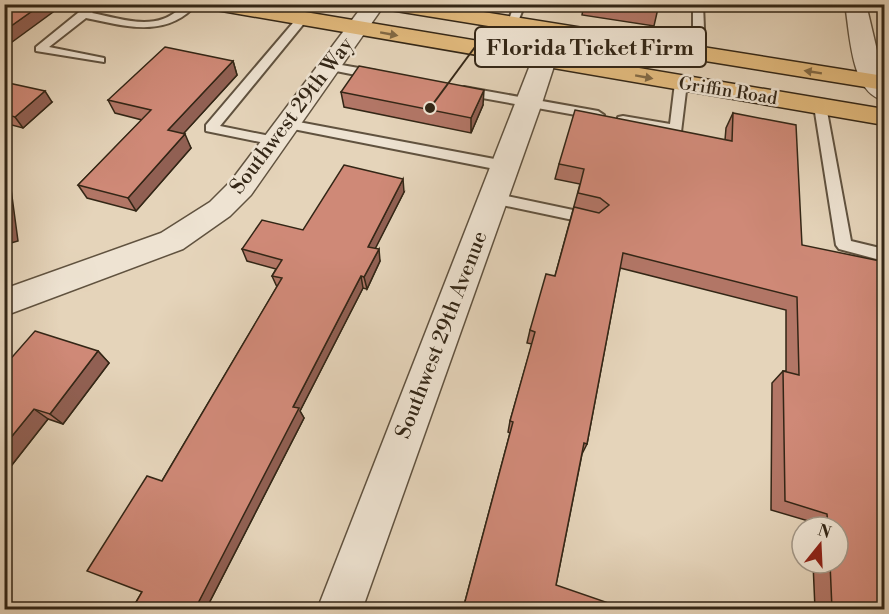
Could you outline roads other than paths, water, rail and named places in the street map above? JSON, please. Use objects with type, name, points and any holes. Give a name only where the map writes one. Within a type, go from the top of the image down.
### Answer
[{"type":"main road","name":"Griffin Road","points":[[216,4],[250,7],[302,19],[885,117]]},
{"type":"main road","name":"Griffin Road","points":[[390,4],[516,14],[699,54],[880,86]]},
{"type":"street","name":"Southwest 29th Way","points":[[4,303],[172,241],[200,225],[241,188],[375,4]]},
{"type":"street","points":[[855,4],[880,86]]},
{"type":"street","name":"Southwest 29th Avenue","points":[[339,609],[530,103],[544,60]]},
{"type":"lane","points":[[96,4],[40,49],[100,60]]},
{"type":"lane","points":[[84,14],[155,27],[180,17],[192,4]]},
{"type":"lane","points":[[698,4],[699,54]]},
{"type":"lane","points":[[302,19],[211,128],[282,133],[505,166]]},
{"type":"lane","points":[[330,67],[389,78]]},
{"type":"lane","points":[[448,88],[676,129],[681,83]]},
{"type":"lane","points":[[820,106],[844,245],[885,255]]},
{"type":"lane","points":[[493,198],[595,220]]},
{"type":"place","name":"Florida Ticket Firm","points":[[430,108]]}]
